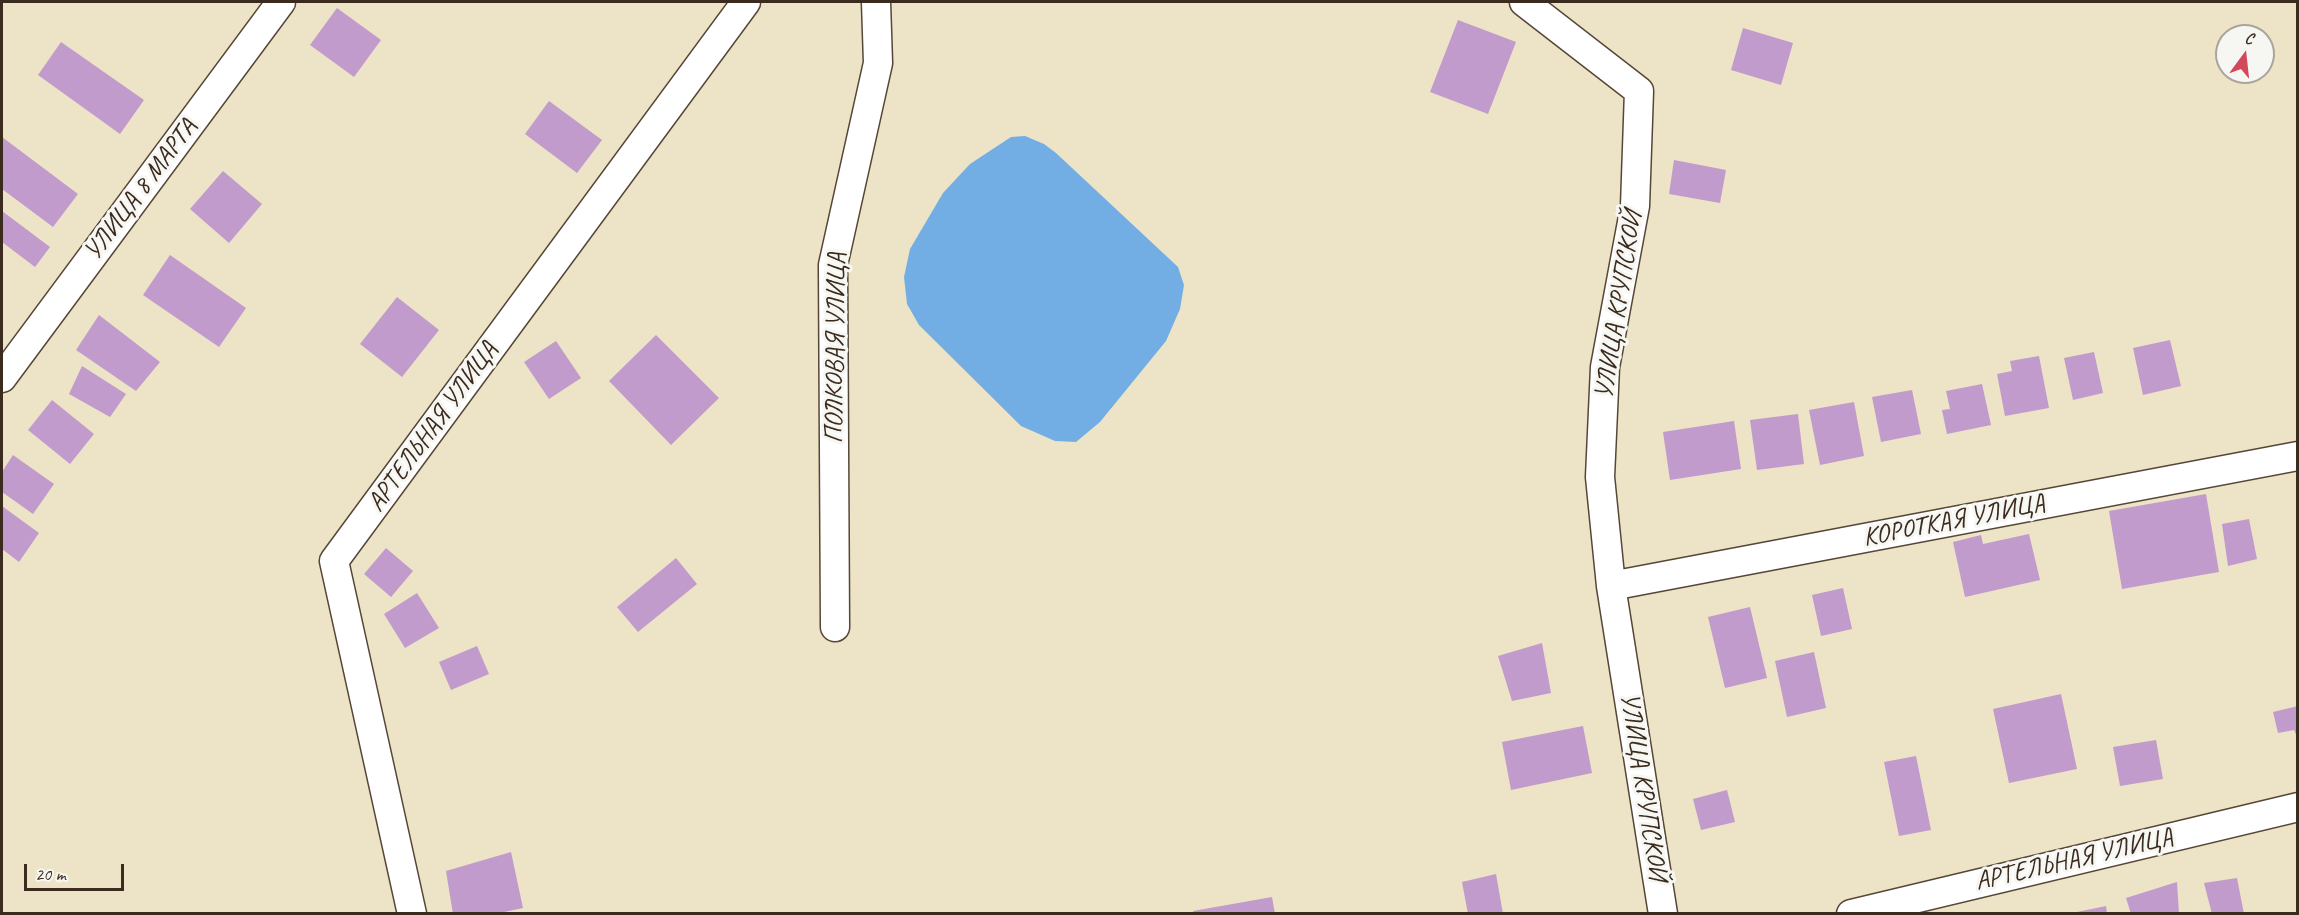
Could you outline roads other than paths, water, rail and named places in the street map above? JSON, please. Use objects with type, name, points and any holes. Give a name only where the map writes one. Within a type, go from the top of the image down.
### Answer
[{"type":"street","name":"УЛИЦА 8 МАРТА","points":[[2,378],[281,2]]},
{"type":"street","name":"АРТЕЛЬНАЯ УЛИЦА","points":[[412,914],[334,561],[746,2]]},
{"type":"street","name":"ПОЛКОВАЯ УЛИЦА","points":[[835,627],[833,265],[878,63],[876,2]]},
{"type":"street","name":"УЛИЦА КРУПСКОЙ","points":[[1524,2],[1640,91],[1635,206],[1605,367],[1600,477],[1611,586],[1663,914]]},
{"type":"street","name":"КОРОТКАЯ УЛИЦА","points":[[1611,586],[2298,456]]},
{"type":"street","name":"АРТЕЛЬНАЯ УЛИЦА","points":[[1851,914],[2298,807]]},
{"type":"water","points":[[1025,136],[1044,144],[1056,153],[1178,267],[1184,285],[1180,309],[1166,341],[1100,422],[1076,442],[1055,441],[1021,426],[919,325],[907,304],[904,277],[910,249],[943,193],[970,164],[1011,137]]}]
